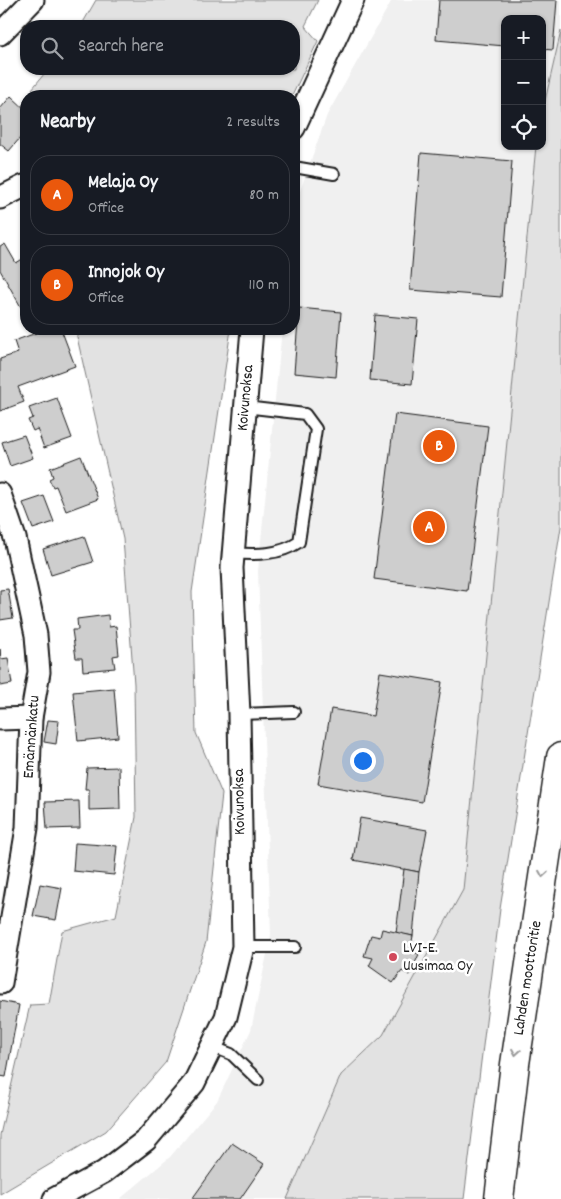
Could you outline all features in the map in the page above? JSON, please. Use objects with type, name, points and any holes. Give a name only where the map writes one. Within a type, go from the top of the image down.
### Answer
[{"type":"highway","name":"Lahden moottoritie","points":[[499,1199],[515,1064],[561,757]]},
{"type":"street","points":[[0,34],[33,0]]},
{"type":"street","points":[[300,115],[352,0]]},
{"type":"street","points":[[0,198],[20,188]]},
{"type":"street","name":"Koivunoksa","points":[[54,1199],[104,1172],[146,1140],[194,1083],[226,1017],[243,947],[239,714],[232,568],[251,335]]},
{"type":"street","name":"Emännänkatu","points":[[0,494],[15,538],[36,635],[39,672],[31,718],[27,828],[1,983]]},
{"type":"street","points":[[0,719],[31,718]]},
{"type":"lane","points":[[300,168],[334,174]]},
{"type":"lane","points":[[233,553],[252,554],[286,551],[300,542],[316,429],[305,414],[245,406]]},
{"type":"lane","points":[[239,714],[294,712]]},
{"type":"lane","points":[[243,947],[295,947]]},
{"type":"lane","points":[[213,1047],[231,1054],[258,1080]]},
{"type":"shaded area","points":[[96,0],[318,0],[305,26],[318,41],[295,90],[33,90],[32,89],[43,75],[300,75],[300,20],[84,20]]},
{"type":"shaded area","points":[[392,0],[561,0],[561,31],[546,97],[546,15],[501,15],[501,150],[536,150],[463,890],[383,1035],[341,1075],[287,1199],[120,1199],[170,1157],[217,1101],[251,1030],[271,935],[258,571],[281,335],[300,335],[300,191],[327,115]]},
{"type":"shaded area","points":[[561,31],[561,527],[500,909],[464,1199],[287,1199],[341,1075],[383,1035],[463,890],[536,150],[546,150],[546,97]]},
{"type":"shaded area","points":[[77,335],[230,335],[192,592],[196,733],[222,794],[206,942],[166,1062],[106,1131],[0,1194],[0,1135],[30,1005],[49,1004],[62,931],[116,916],[136,817],[134,684],[123,539]]},
{"type":"building","points":[[439,0],[557,0],[553,50],[546,49],[546,15],[501,15],[501,46],[436,40]]},
{"type":"building","points":[[11,96],[20,104],[20,138],[9,151],[0,144],[0,109]]},
{"type":"building","points":[[421,153],[512,161],[501,297],[410,290]]},
{"type":"building","points":[[5,244],[16,263],[20,261],[20,305],[0,270],[0,247]]},
{"type":"building","points":[[300,308],[341,312],[336,377],[294,373],[297,335],[300,335]]},
{"type":"building","points":[[375,315],[418,319],[412,384],[370,380]]},
{"type":"building","points":[[30,335],[63,335],[75,366],[18,387],[24,402],[0,411],[0,359],[18,353],[14,341]]},
{"type":"building","points":[[57,398],[72,438],[44,448],[37,429],[33,431],[28,420],[33,418],[29,408]]},
{"type":"building","points":[[395,414],[488,426],[467,591],[374,579]]},
{"type":"building","points":[[24,435],[33,458],[10,466],[2,442]]},
{"type":"building","points":[[81,456],[98,499],[66,511],[56,486],[53,487],[49,479],[53,477],[50,468]]},
{"type":"building","points":[[44,496],[54,522],[33,529],[23,503]]},
{"type":"building","points":[[84,536],[93,562],[51,575],[43,549]]},
{"type":"building","points":[[8,589],[13,618],[0,620],[0,590]]},
{"type":"building","points":[[108,615],[109,627],[116,626],[119,655],[113,656],[115,668],[83,671],[82,658],[76,658],[72,630],[78,630],[77,619]]},
{"type":"building","points":[[0,649],[1,659],[8,658],[12,684],[0,686]]},
{"type":"building","points":[[380,672],[442,682],[422,802],[318,784],[331,709],[373,716]]},
{"type":"building","points":[[114,688],[118,737],[78,741],[73,692]]},
{"type":"building","points":[[48,720],[59,721],[56,744],[44,742]]},
{"type":"building","points":[[119,767],[120,809],[89,810],[89,789],[85,789],[87,768]]},
{"type":"building","points":[[79,801],[80,828],[47,829],[45,802]]},
{"type":"building","points":[[360,818],[427,830],[419,872],[353,860]]},
{"type":"building","points":[[75,843],[117,846],[114,875],[73,871]]},
{"type":"building","points":[[404,869],[419,872],[413,936],[396,933]]},
{"type":"building","points":[[40,884],[62,888],[56,920],[33,916]]},
{"type":"building","name":"LVI-E. Uusimaa Oy","points":[[382,929],[413,936],[410,951],[419,954],[410,975],[402,971],[393,983],[369,966],[373,958],[364,956],[371,935],[380,937]]},
{"type":"building","points":[[0,1001],[19,1005],[6,1077],[0,1076]]},
{"type":"building","points":[[232,1143],[264,1164],[240,1199],[192,1199]]},
{"type":"place","name":"Innojok Oy","points":[[439,446]]},
{"type":"place","name":"Melaja Oy","points":[[429,527]]},
{"type":"place","name":"LVI-E. Uusimaa Oy","points":[[393,957]]}]
